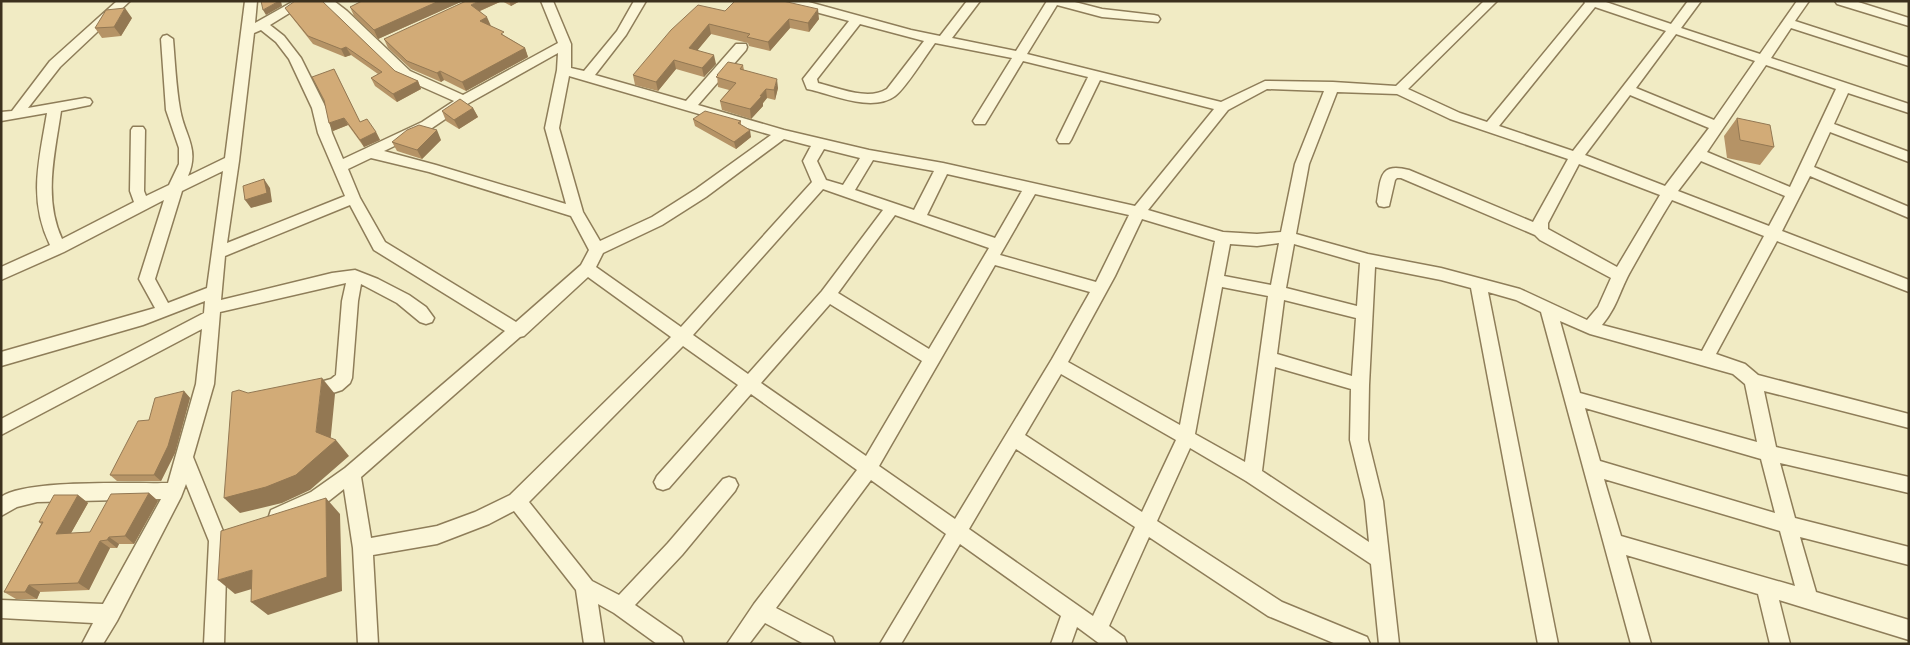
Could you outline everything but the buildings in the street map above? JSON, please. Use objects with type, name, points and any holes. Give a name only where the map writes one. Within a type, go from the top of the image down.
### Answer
[{"type":"street","points":[[17,113],[55,64],[124,1]]},
{"type":"street","points":[[92,644],[176,491],[205,384],[218,253],[255,28],[251,1]]},
{"type":"street","points":[[255,28],[303,1]]},
{"type":"street","points":[[326,1],[381,44],[404,74],[464,100]]},
{"type":"street","points":[[547,1],[565,44],[564,70],[552,128],[576,212],[597,249]]},
{"type":"street","points":[[587,76],[622,32],[640,1]]},
{"type":"street","points":[[790,1],[938,39],[1021,56],[1223,107]]},
{"type":"street","points":[[857,19],[809,82],[812,86],[863,98],[882,98],[892,92],[974,1]]},
{"type":"street","points":[[980,121],[1054,1],[1102,13],[1154,19]]},
{"type":"street","points":[[1399,90],[1491,1]]},
{"type":"street","points":[[1540,231],[1540,224],[1576,157],[1695,1]]},
{"type":"street","points":[[1590,328],[1604,311],[1613,295],[1620,276],[1668,193],[1698,154],[1803,1]]},
{"type":"street","points":[[1841,1],[1909,22]]},
{"type":"street","points":[[1491,127],[1592,2],[1909,109]]},
{"type":"street","points":[[343,14],[359,8]]},
{"type":"street","points":[[1788,22],[1909,62]]},
{"type":"street","points":[[255,28],[280,39],[295,58],[319,108],[325,133],[353,198],[379,246],[518,331]]},
{"type":"street","points":[[165,311],[147,280],[176,186],[186,164],[186,148],[173,110],[167,39]]},
{"type":"street","points":[[340,167],[427,126],[464,100],[565,44]]},
{"type":"street","points":[[689,106],[741,47]]},
{"type":"street","points":[[564,70],[782,134],[869,155],[1032,187],[1138,212],[1223,238],[1256,240],[1288,237],[1368,260],[1478,283],[1520,294],[1590,328],[1706,358],[1739,369],[1753,381],[1909,421]]},
{"type":"street","points":[[1064,140],[1096,75]]},
{"type":"street","points":[[890,644],[1058,364],[1100,289],[1138,212],[1223,107],[1265,85],[1333,86],[1399,90],[1455,116],[1576,157],[1909,286]]},
{"type":"street","points":[[1252,475],[1277,292],[1302,164],[1333,86]]},
{"type":"street","points":[[1706,358],[1794,194],[1844,87]]},
{"type":"street","points":[[1627,88],[1717,126]]},
{"type":"street","points":[[1,117],[85,102]]},
{"type":"street","points":[[55,107],[43,183],[48,225],[59,248]]},
{"type":"street","points":[[1826,126],[1909,157]]},
{"type":"street","points":[[138,130],[137,191],[142,204]]},
{"type":"street","points":[[264,522],[318,498],[351,474],[518,331],[587,269],[597,249],[657,221],[701,193],[782,134]]},
{"type":"street","points":[[820,143],[810,161],[820,183],[918,216],[995,251],[1100,289]]},
{"type":"street","points":[[372,153],[431,168],[576,212]]},
{"type":"street","points":[[1698,154],[1794,194]]},
{"type":"street","points":[[846,192],[869,155]]},
{"type":"street","points":[[1,274],[59,248],[176,186],[232,161]]},
{"type":"street","points":[[918,216],[943,168]]},
{"type":"street","points":[[1806,170],[1909,213]]},
{"type":"street","points":[[1384,202],[1388,179],[1393,172],[1404,174],[1540,231],[1545,236],[1620,276]]},
{"type":"street","points":[[363,548],[437,535],[482,518],[516,501],[682,337],[820,183]]},
{"type":"street","points":[[737,644],[868,469],[1032,187]]},
{"type":"street","points":[[218,253],[353,198]]},
{"type":"street","points":[[663,482],[751,386],[828,295],[893,208]]},
{"type":"street","points":[[1097,630],[1186,438],[1223,238]]},
{"type":"street","points":[[1368,260],[1360,385],[1359,440],[1374,501],[1389,644]]},
{"type":"street","points":[[587,269],[1117,644]]},
{"type":"street","points":[[291,396],[336,385],[344,378],[350,301],[355,276]]},
{"type":"street","points":[[1,428],[212,312],[332,279],[355,276],[369,280],[410,304],[426,318]]},
{"type":"street","points":[[1215,280],[1277,292],[1364,314]]},
{"type":"street","points":[[1478,283],[1548,644]]},
{"type":"street","points":[[1,359],[165,311],[215,291]]},
{"type":"street","points":[[828,295],[932,359]]},
{"type":"street","points":[[1548,307],[1641,644]]},
{"type":"street","points":[[1267,358],[1360,385]]},
{"type":"street","points":[[1058,364],[1252,475],[1379,559]]},
{"type":"street","points":[[1753,381],[1768,452],[1808,599]]},
{"type":"street","points":[[1574,398],[1768,452],[1909,485]]},
{"type":"street","points":[[1014,438],[1275,609],[1360,644]]},
{"type":"street","points":[[186,458],[218,541],[214,644]]},
{"type":"street","points":[[1592,467],[1788,525],[1909,556]]},
{"type":"street","points":[[351,474],[363,548],[368,644]]},
{"type":"street","points":[[621,606],[675,549],[729,485]]},
{"type":"street","points":[[1,508],[12,500],[37,494],[176,491]]},
{"type":"street","points":[[516,501],[585,587],[621,606],[674,644]]},
{"type":"street","points":[[218,541],[236,533]]},
{"type":"street","points":[[1614,543],[1909,630]]},
{"type":"street","points":[[585,587],[594,644]]},
{"type":"street","points":[[1766,587],[1780,644]]},
{"type":"street","points":[[1,609],[110,614]]},
{"type":"street","points":[[762,611],[825,644]]},
{"type":"street","points":[[1061,644],[1072,613]]}]
